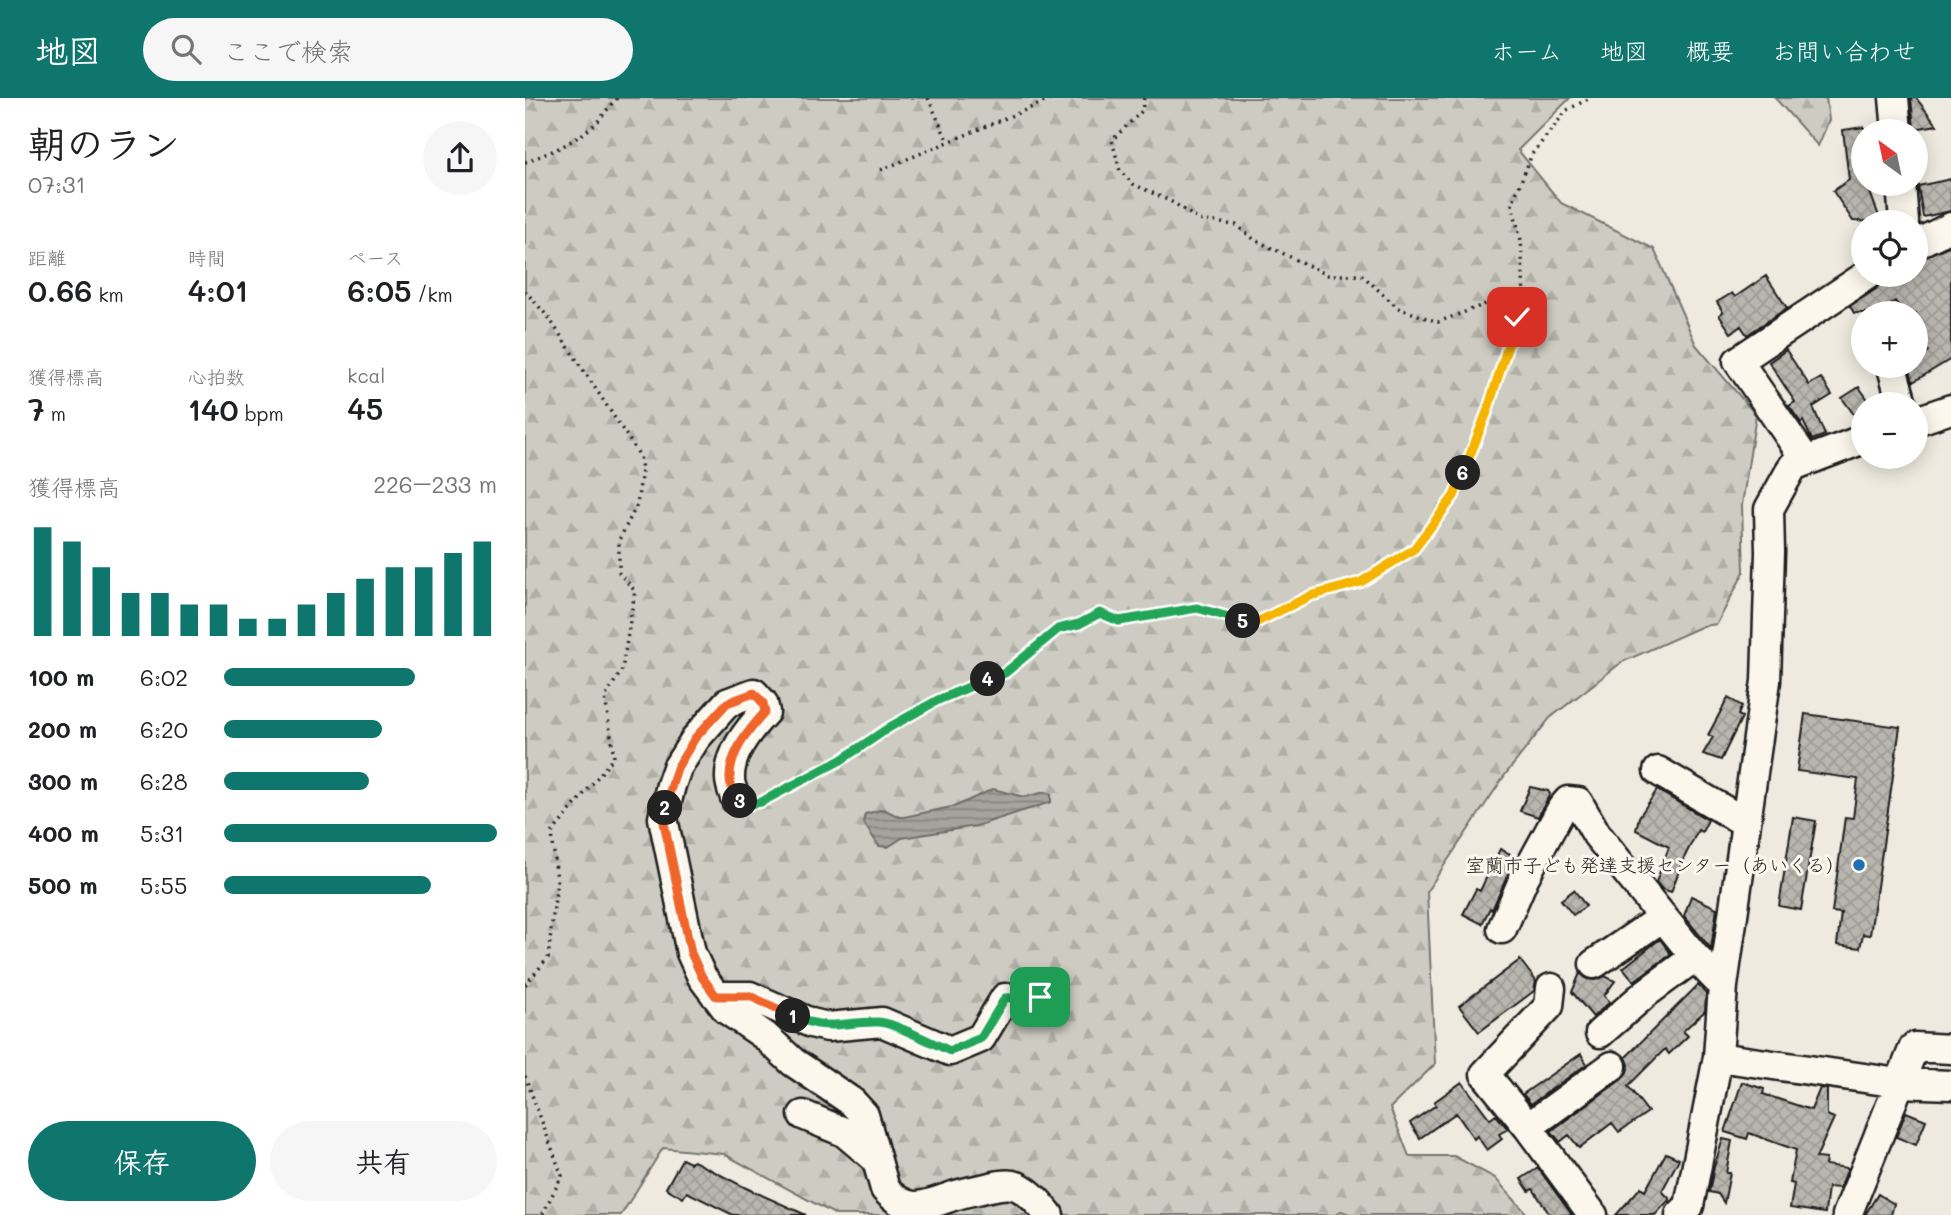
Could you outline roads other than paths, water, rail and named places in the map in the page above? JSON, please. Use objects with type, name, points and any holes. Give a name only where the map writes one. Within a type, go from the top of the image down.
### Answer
[{"type":"street","points":[[1895,98],[1896,119]]},
{"type":"street","points":[[1928,238],[1951,227]]},
{"type":"street","points":[[1805,459],[1738,361],[1851,286]]},
{"type":"street","points":[[1928,417],[1951,409]]},
{"type":"street","points":[[1680,1215],[1689,1206],[1718,1057],[1723,986],[1766,681],[1769,509],[1793,466],[1805,459],[1851,443]]},
{"type":"street","points":[[736,800],[730,782],[731,762],[750,729],[765,712],[763,703],[754,693],[727,703],[695,738],[677,768],[663,818],[691,953],[702,977],[716,996],[737,1019],[765,1036],[793,1062],[852,1102],[864,1115],[884,1189],[892,1197],[907,1205],[921,1208],[958,1195],[1000,1185],[1016,1185],[1033,1196],[1049,1215]]},
{"type":"street","points":[[1658,771],[1746,823]]},
{"type":"street","points":[[1502,929],[1524,878],[1562,808],[1568,801],[1578,802],[1597,835],[1695,957],[1723,986]]},
{"type":"street","points":[[1594,964],[1663,917]]},
{"type":"street","points":[[1600,1032],[1646,993],[1695,957]]},
{"type":"street","points":[[1552,988],[1549,1006],[1485,1074],[1593,1215]]},
{"type":"street","points":[[716,996],[750,996],[811,1023],[828,1027],[882,1022],[950,1051],[981,1038],[1005,998],[1040,997]]},
{"type":"street","points":[[1847,1215],[1914,1047],[1951,1049]]},
{"type":"street","points":[[1718,1057],[1899,1083],[1951,1085]]},
{"type":"street","points":[[1528,1128],[1612,1066]]},
{"type":"street","points":[[803,1115],[845,1132],[876,1158]]},
{"type":"place","name":"室蘭市子ども発達支援センター（あいくる）","points":[[1859,865]]}]
